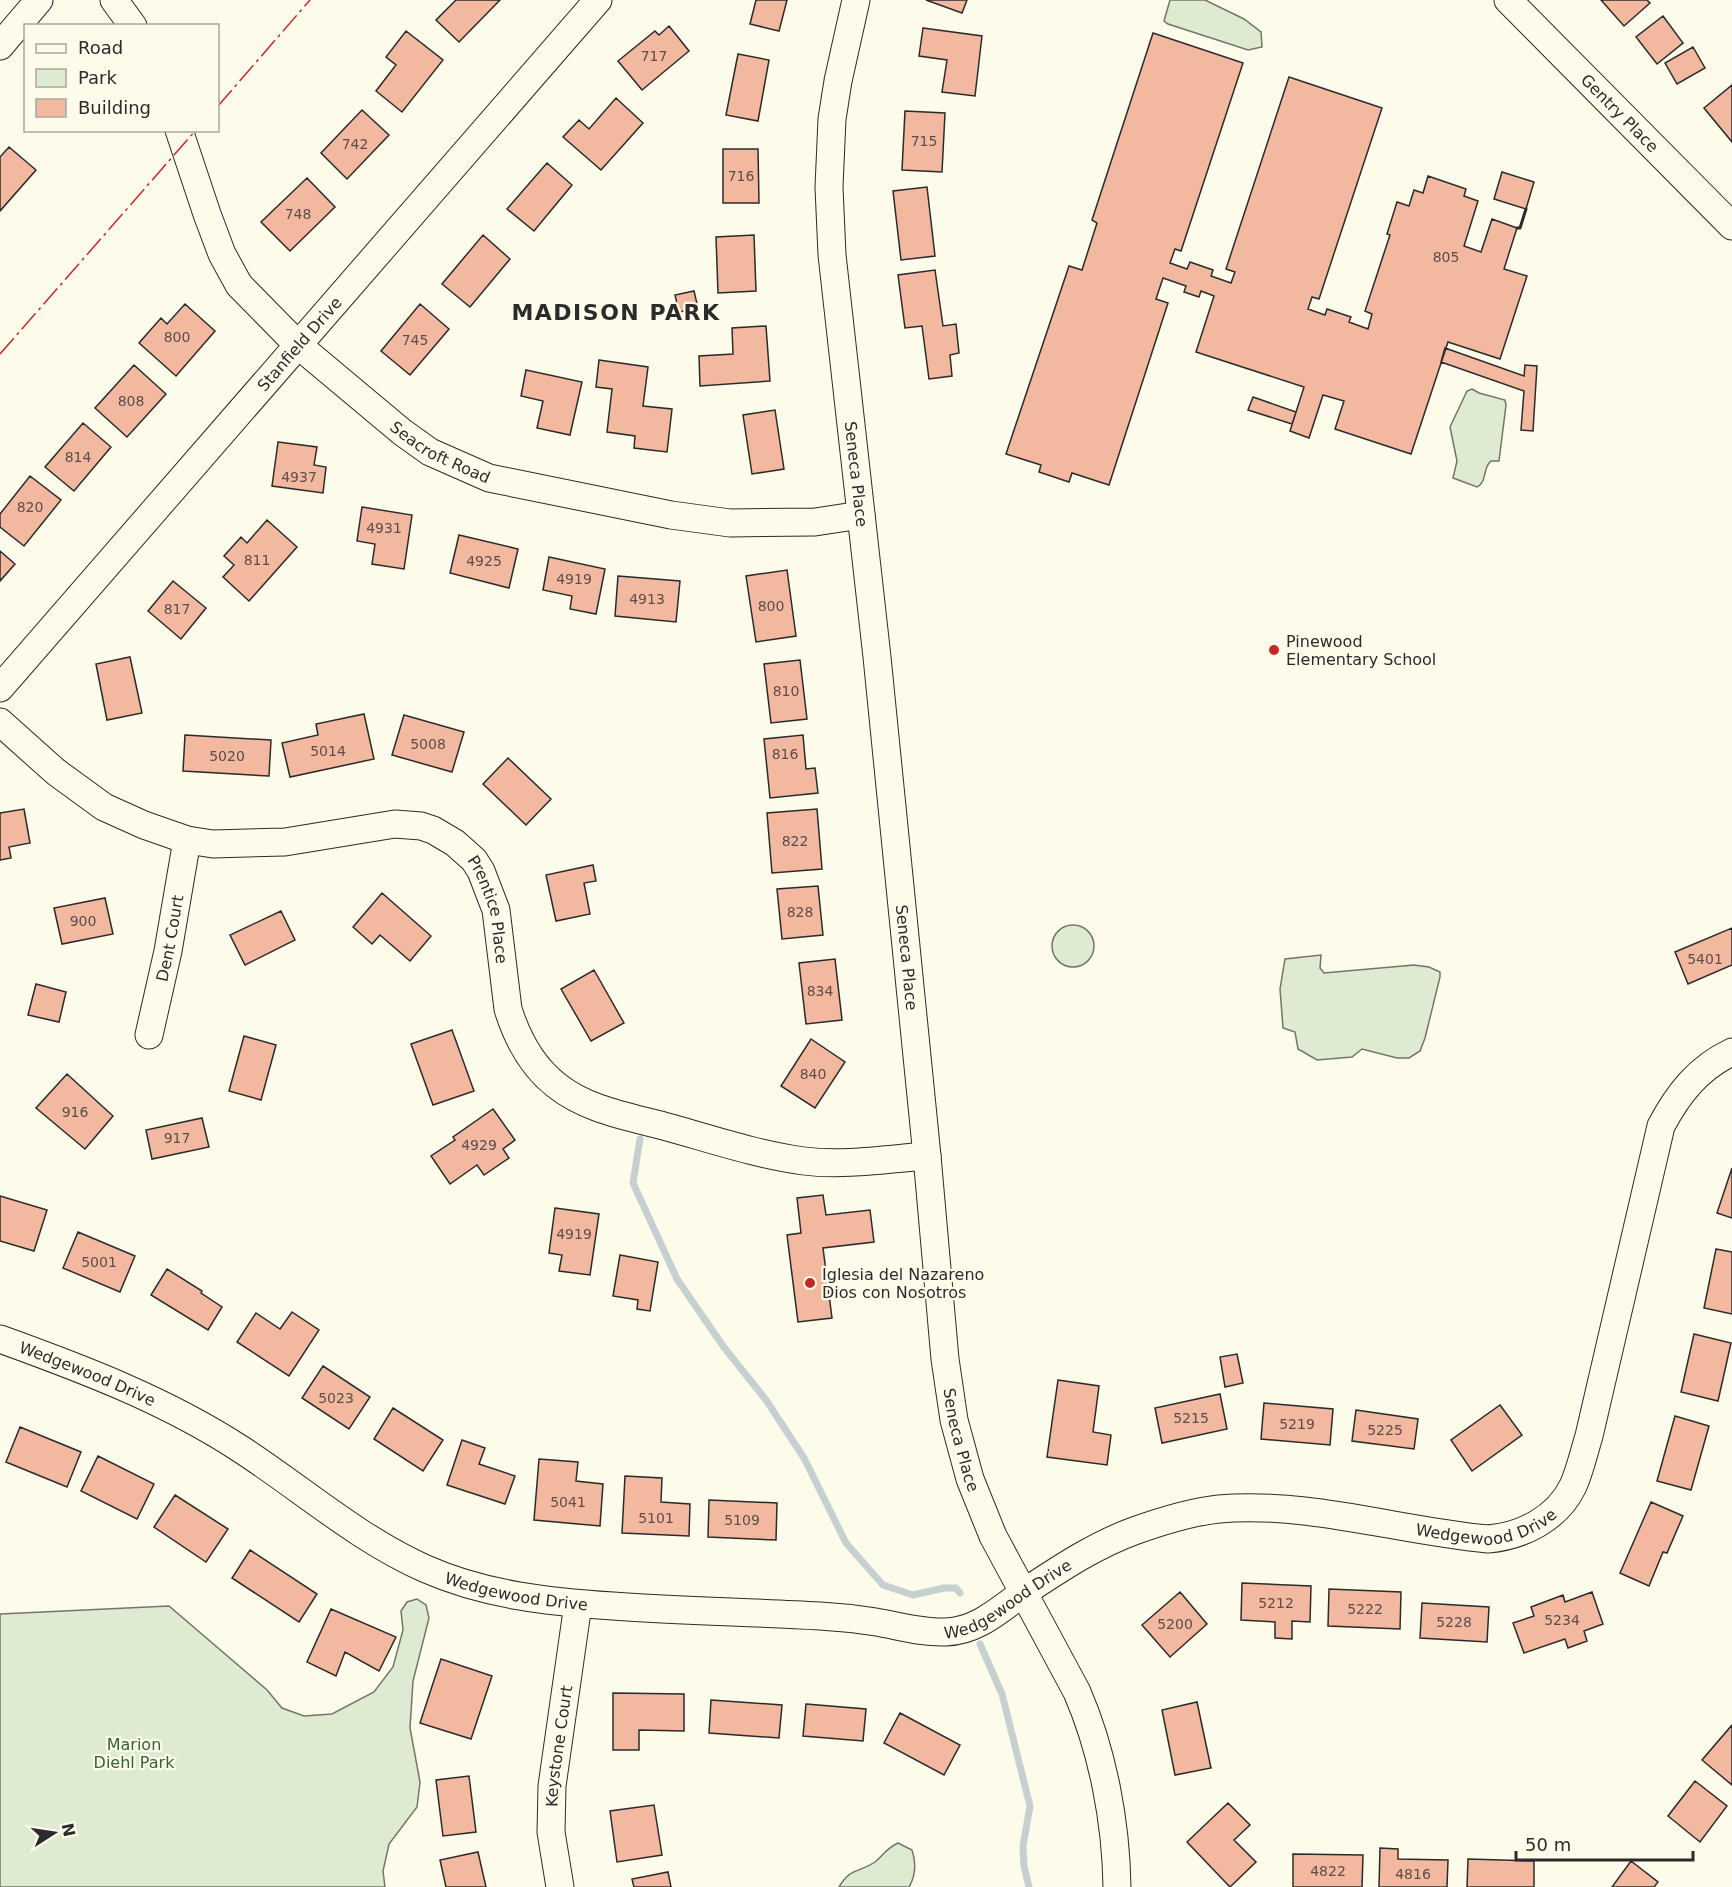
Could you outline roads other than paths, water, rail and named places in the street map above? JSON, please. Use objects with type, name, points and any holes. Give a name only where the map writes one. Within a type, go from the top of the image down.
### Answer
[{"type":"street","points":[[0,46],[39,0]]},
{"type":"street","points":[[114,0],[132,24]]},
{"type":"street","name":"Stanfield Drive","points":[[0,688],[598,0]]},
{"type":"street","name":"Seneca Place","points":[[856,0],[832,119],[829,187],[832,255],[927,1156],[945,1359],[954,1420],[970,1479],[993,1536],[1077,1692],[1086,1714],[1105,1784],[1113,1830],[1117,1887]]},
{"type":"street","name":"Gentry Place","points":[[1508,0],[1732,226]]},
{"type":"street","name":"Seacroft Road","points":[[179,132],[222,254],[239,285],[297,345],[402,432],[430,452],[489,478],[671,515],[730,523],[815,522],[861,516]]},
{"type":"street","name":"Prentice Place","points":[[0,722],[56,772],[104,807],[144,825],[187,840],[213,844],[285,842],[395,824],[421,826],[455,843],[474,860],[481,871],[496,909],[508,1009],[526,1052],[546,1076],[584,1103],[742,1148],[805,1161],[855,1162],[927,1156]]},
{"type":"street","name":"Dent Court","points":[[149,1035],[168,951],[187,840]]},
{"type":"street","name":"Wedgewood Drive","points":[[0,1339],[137,1392],[239,1448],[377,1544],[425,1569],[493,1592],[578,1604],[696,1612],[823,1616],[874,1622],[927,1632],[952,1632],[981,1623],[1083,1555],[1130,1532],[1180,1515],[1219,1509],[1269,1508],[1488,1539],[1526,1531],[1537,1524],[1557,1508],[1573,1486],[1589,1436],[1660,1126],[1685,1086],[1719,1058],[1732,1052]]},
{"type":"street","name":"Keystone Court","points":[[560,1887],[551,1832],[552,1786],[578,1604]]},
{"type":"waterway","points":[[640,1139],[633,1183],[677,1279],[723,1346],[766,1400],[804,1458],[846,1543],[883,1585],[913,1595],[944,1588],[956,1588],[960,1593]]},
{"type":"waterway","points":[[980,1644],[1002,1694],[1030,1806],[1023,1846],[1024,1866],[1029,1887]]},
{"type":"place","name":"Pinewood Elementary School","points":[[1274,650]]},
{"type":"place","name":"Iglesia del Nazareno Dios con Nosotros","points":[[810,1283]]},
{"type":"district","name":"MADISON PARK","points":[[616,312]]},
{"type":"park label","name":"Marion Diehl Park","points":[[134,1753]]}]
